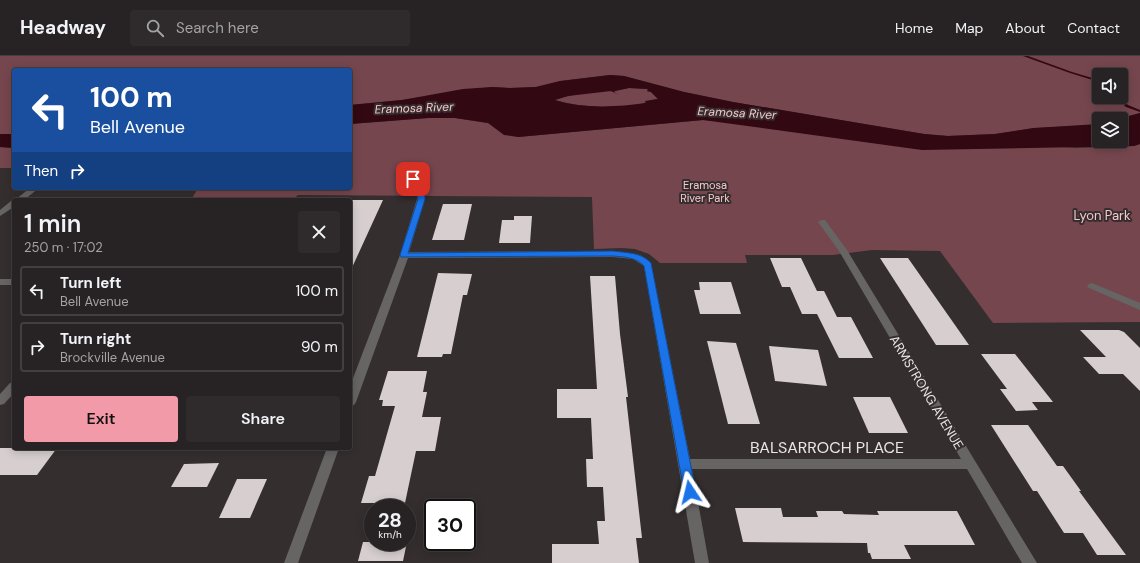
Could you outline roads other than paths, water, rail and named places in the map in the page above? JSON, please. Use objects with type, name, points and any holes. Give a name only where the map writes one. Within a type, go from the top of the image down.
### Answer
[{"type":"street","points":[[352,397],[404,255],[421,199],[421,187],[413,179]]},
{"type":"street","points":[[22,198],[32,190]]},
{"type":"street","points":[[0,214],[12,205]]},
{"type":"street","name":"ARMSTRONG AVENUE","points":[[822,222],[843,250],[969,464],[1030,563]]},
{"type":"street","points":[[404,255],[613,254],[636,256],[644,260],[648,265],[702,563]]},
{"type":"street","points":[[0,282],[12,282]]},
{"type":"street","points":[[1092,286],[1140,307]]},
{"type":"street","points":[[0,401],[12,388]]},
{"type":"street","points":[[291,563],[332,450]]},
{"type":"street","name":"BALSARROCH PLACE","points":[[685,464],[969,464]]},
{"type":"water","name":"Eramosa River","points":[[610,75],[624,76],[684,92],[733,102],[924,134],[948,136],[995,134],[1034,128],[1092,124],[1092,147],[922,150],[703,120],[518,137],[504,135],[488,123],[455,118],[428,118],[352,124],[352,105],[402,100],[463,89],[492,87],[536,87],[560,81]],"holes":[[[629,88],[648,89],[647,91],[651,92],[658,99],[645,101],[646,103],[612,106],[577,105],[555,100],[568,96],[611,91],[619,95],[614,92]]]},
{"type":"water","points":[[1140,113],[1140,144],[1128,146],[1128,116]]},
{"type":"water","points":[[0,134],[12,134],[12,148],[0,147]]},
{"type":"waterway","points":[[1025,56],[1092,79]]},
{"type":"waterway","points":[[1125,104],[1140,111]]},
{"type":"park label","name":"Eramosa River Park","points":[[705,191]]},
{"type":"park label","name":"Lyon Park","points":[[1102,215]]}]
